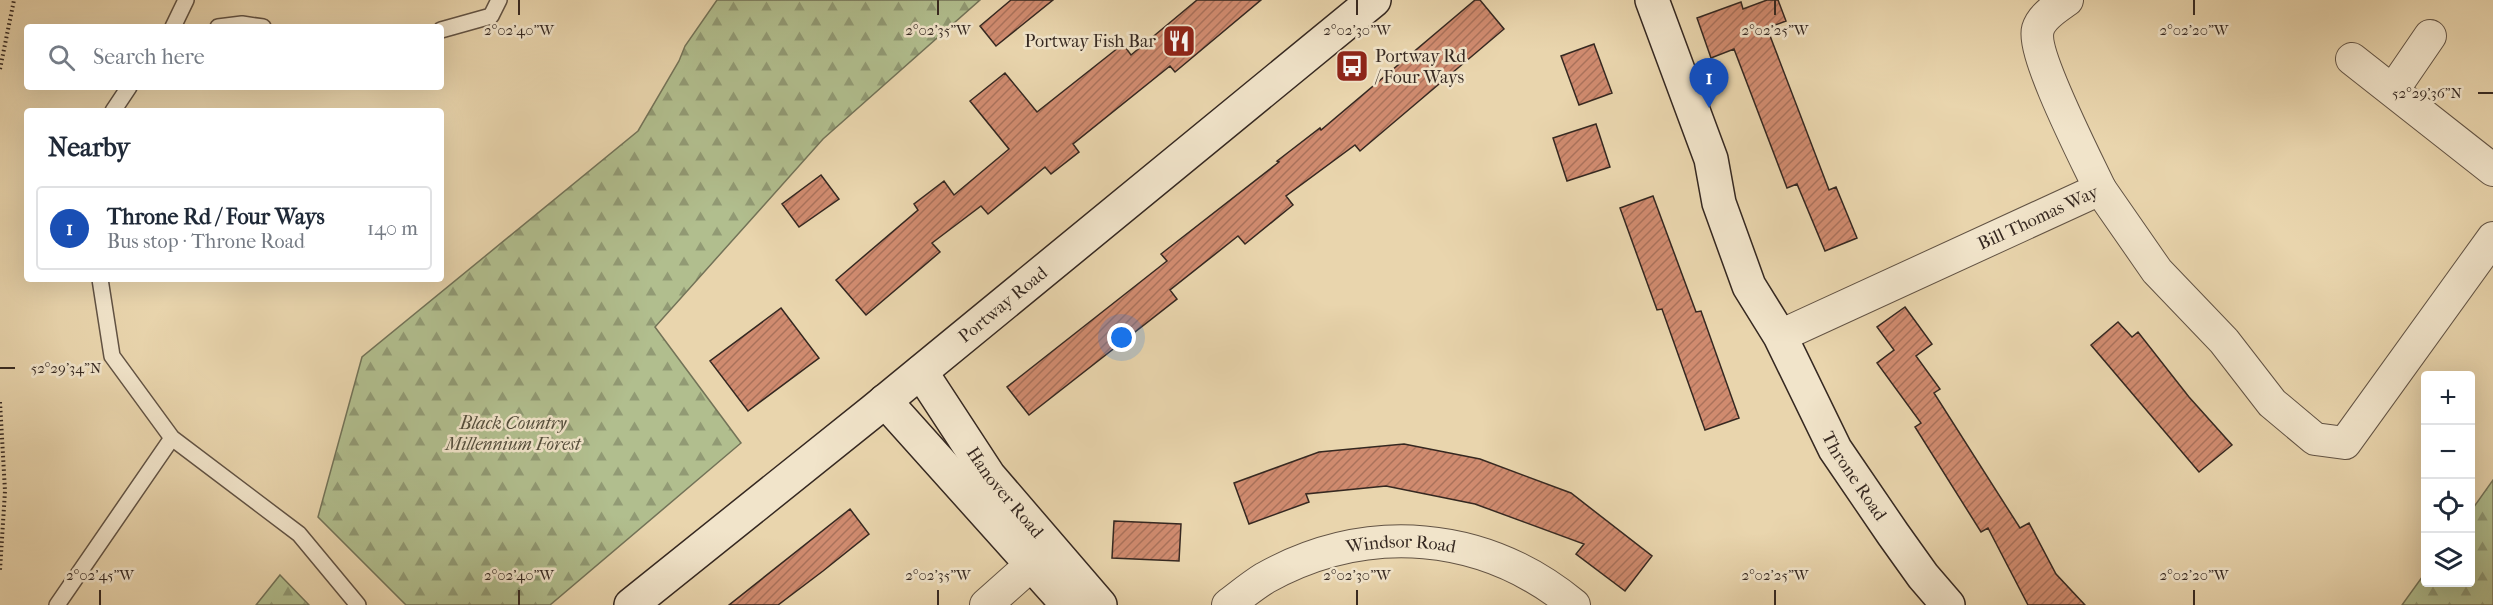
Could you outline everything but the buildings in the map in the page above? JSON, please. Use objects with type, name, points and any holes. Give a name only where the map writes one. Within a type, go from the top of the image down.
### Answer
[{"type":"street","name":"Portway Road","points":[[631,605],[921,372],[1374,0]]},
{"type":"street","name":"Bill Thomas Way","points":[[1780,336],[2100,189],[2041,59],[2037,31],[2045,16],[2067,0]]},
{"type":"street","name":"Throne Road","points":[[1652,4],[1711,159],[1719,202],[1749,286],[1780,336],[1835,449],[1899,543],[1948,605]]},
{"type":"street","points":[[2393,90],[2430,36]]},
{"type":"street","points":[[2352,59],[2493,170]]},
{"type":"street","points":[[2100,189],[2157,271],[2224,341],[2272,403],[2315,439],[2345,442],[2493,238]]},
{"type":"street","name":"Hanover Road","points":[[921,372],[1041,556],[1068,605]]},
{"type":"street","name":"Hanover Road","points":[[885,401],[1041,556],[1100,605]]},
{"type":"street","name":"Windsor Road","points":[[1228,605],[1265,578],[1306,561],[1345,547],[1386,540],[1432,542],[1476,552],[1522,570],[1574,605]]},
{"type":"street","points":[[986,605],[1041,556]]},
{"type":"lane","points":[[174,24],[186,0]]},
{"type":"lane","points":[[444,29],[491,16],[499,0]]},
{"type":"lane","points":[[115,108],[127,90]]},
{"type":"lane","points":[[100,282],[112,356],[172,438],[299,534],[358,605]]},
{"type":"lane","points":[[57,605],[172,438]]},
{"type":"path","points":[[0,69],[14,0]]},
{"type":"path","points":[[0,402],[5,491],[0,570]]},
{"type":"green space","name":"Black Country Millennium Forest","points":[[717,0],[980,0],[823,139],[655,327],[741,443],[550,605],[406,605],[318,517],[362,357],[638,131],[679,61],[685,46]]},
{"type":"green space","points":[[2493,480],[2493,605],[2402,605],[2421,579],[2421,587],[2475,587],[2475,505]]},
{"type":"green space","points":[[280,575],[309,605],[256,605]]},
{"type":"place","name":"Portway Fish Bar","points":[[1179,41]]},
{"type":"place","name":"Portway Rd / Four Ways","points":[[1352,66]]},
{"type":"place","name":"Throne Rd / Four Ways","points":[[1709,108]]}]
